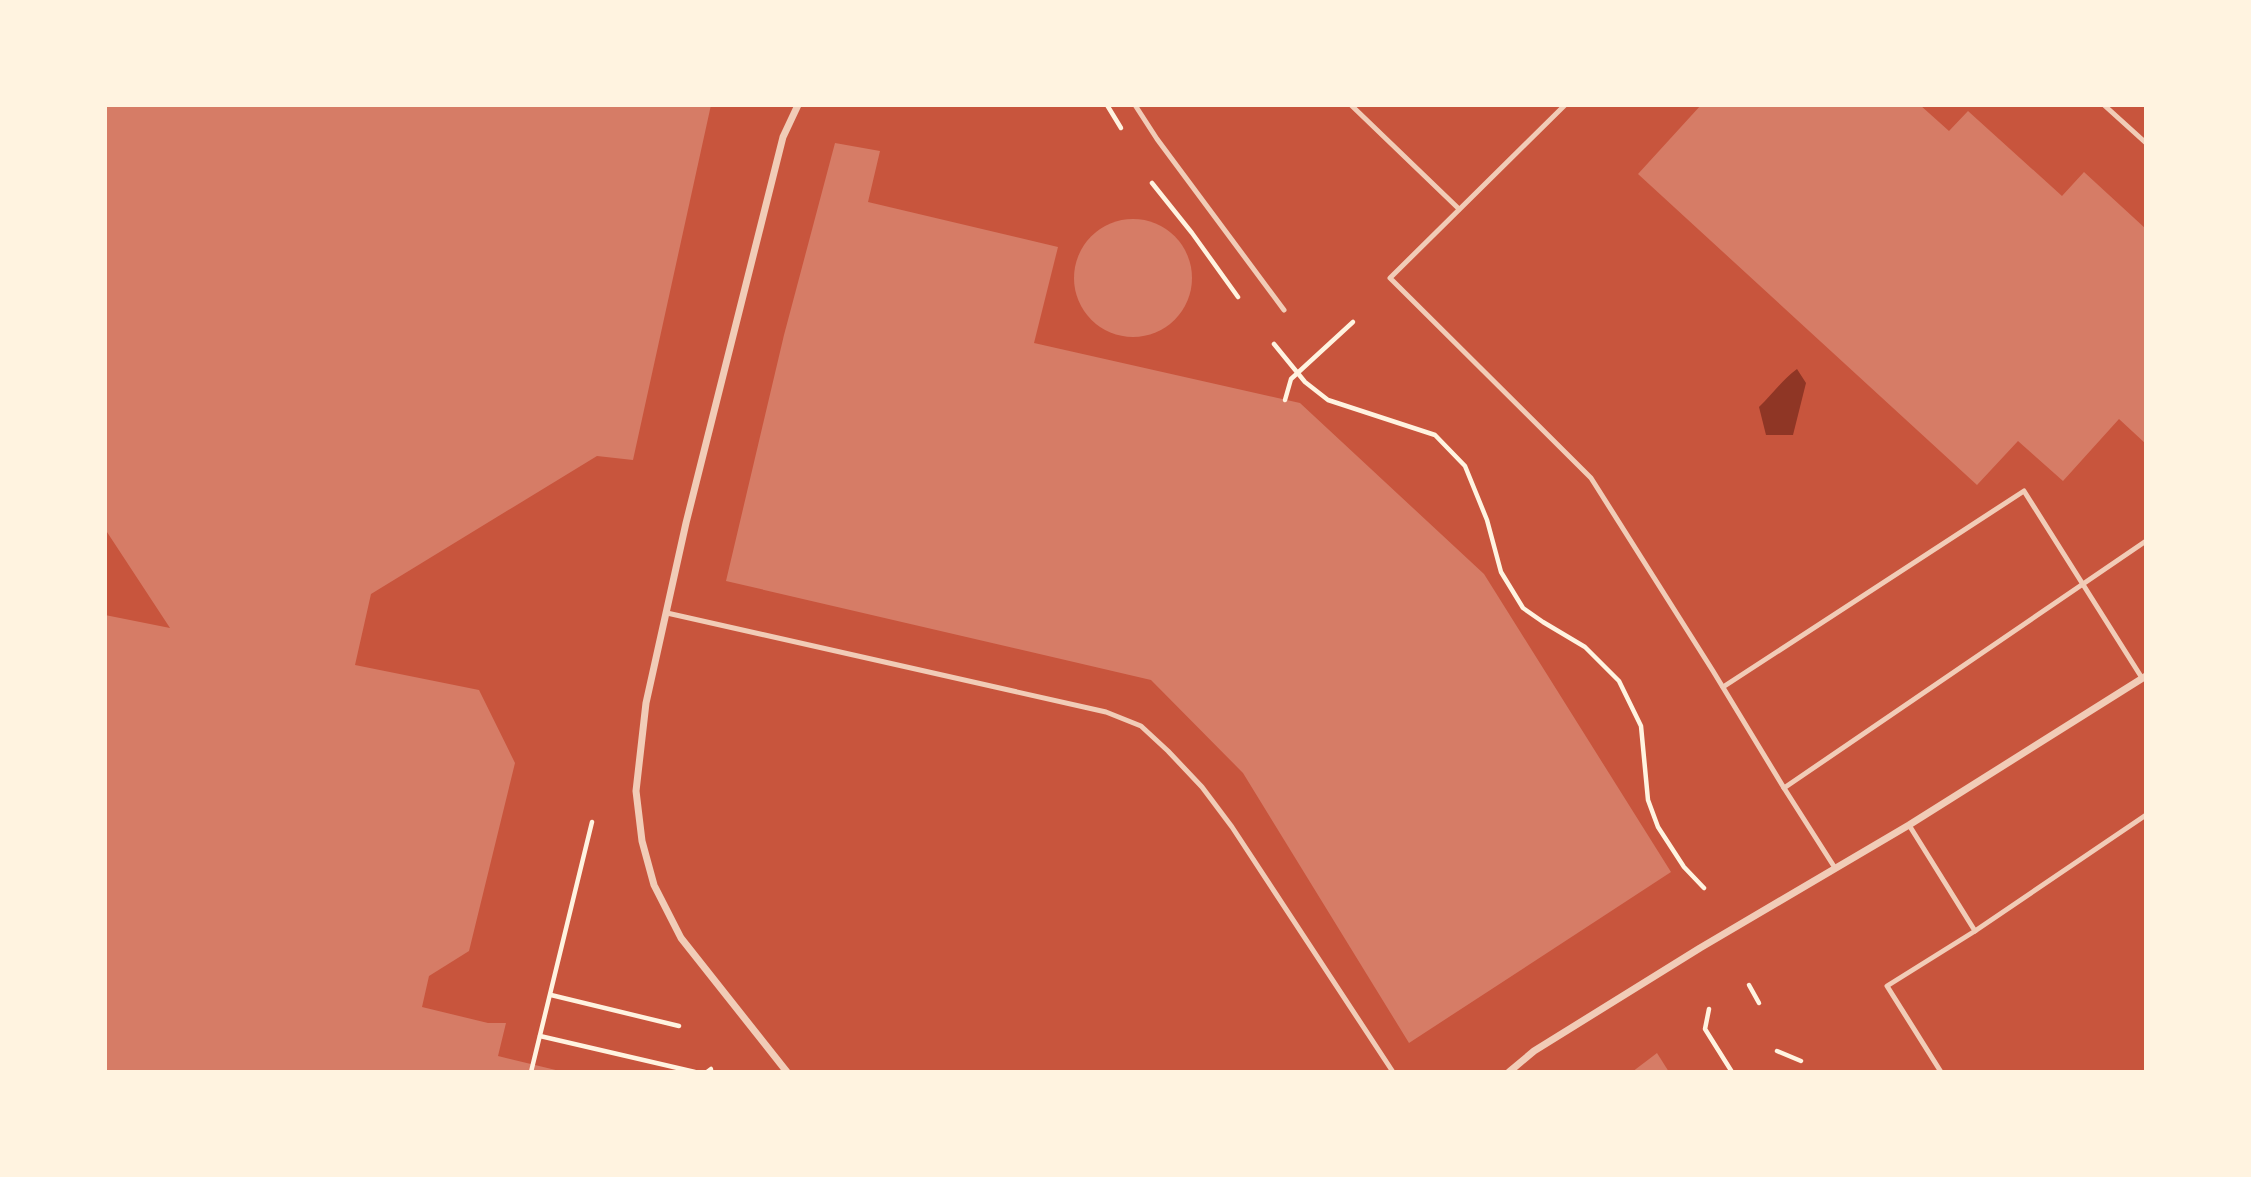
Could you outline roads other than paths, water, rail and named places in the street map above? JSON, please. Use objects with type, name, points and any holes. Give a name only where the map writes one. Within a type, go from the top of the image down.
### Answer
[{"type":"street","points":[[787,1072],[681,938],[654,885],[642,841],[636,791],[646,703],[686,523],[783,137],[798,105]]},
{"type":"street","points":[[1509,1072],[1534,1051],[1700,948],[1909,825],[2144,677]]},
{"type":"lane","points":[[1135,105],[1157,139],[1284,310]]},
{"type":"lane","points":[[1351,105],[1459,209]]},
{"type":"lane","points":[[1565,105],[1390,278],[1591,478],[1835,868]]},
{"type":"lane","points":[[2104,105],[2146,144]]},
{"type":"lane","points":[[1723,687],[2024,491],[2144,677]]},
{"type":"lane","points":[[1784,788],[2146,541]]},
{"type":"lane","points":[[667,613],[1106,712],[1141,726],[1202,787],[1232,827],[1393,1072]]},
{"type":"lane","points":[[1941,1072],[1886,986],[1975,931],[2146,815]]},
{"type":"lane","points":[[1909,825],[1975,931]]}]
